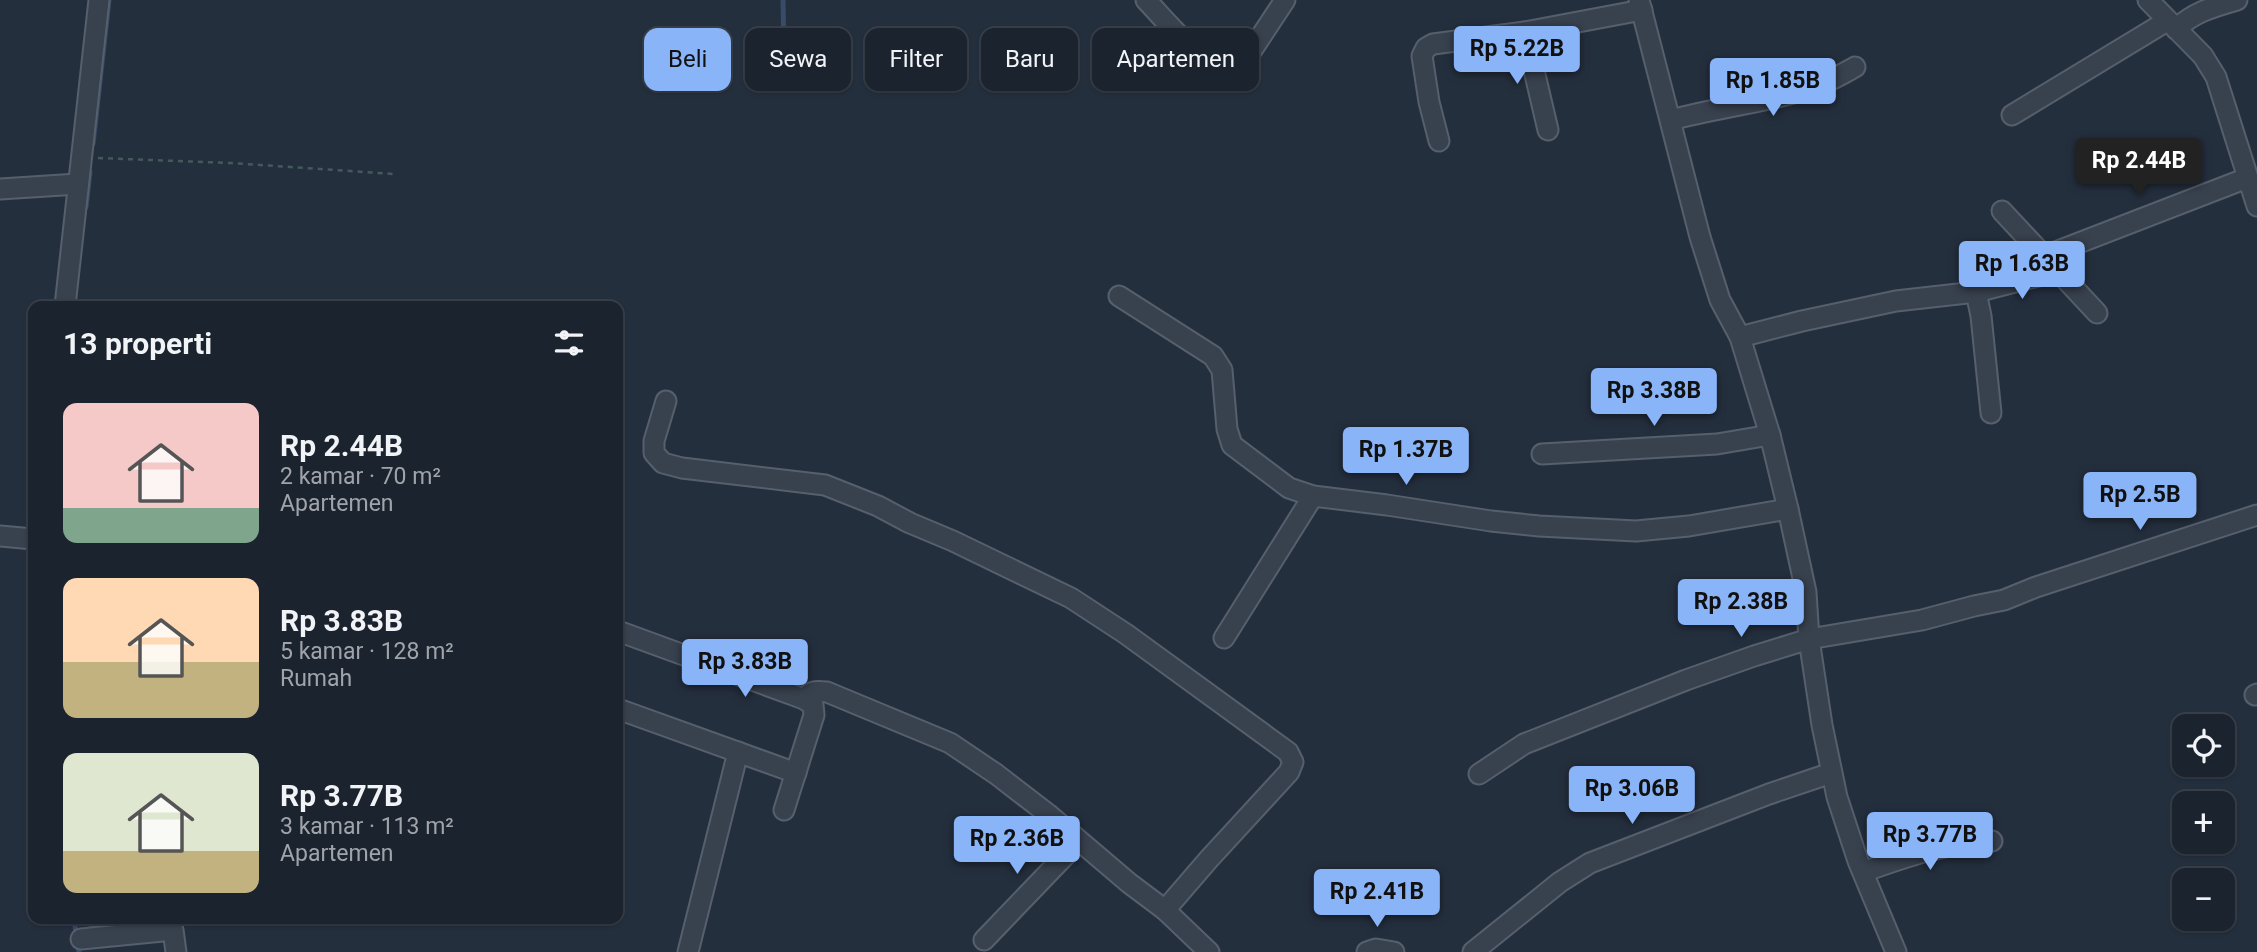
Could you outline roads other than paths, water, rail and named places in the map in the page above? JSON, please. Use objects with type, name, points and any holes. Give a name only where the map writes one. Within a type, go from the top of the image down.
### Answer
[{"type":"street","points":[[66,301],[99,0]]},
{"type":"street","points":[[1146,0],[1209,63],[1224,71],[1233,72],[1250,53],[1285,0]]},
{"type":"street","points":[[2148,0],[2203,56],[2216,77],[2256,201]]},
{"type":"street","points":[[2012,115],[2172,25],[2200,11],[2237,0]]},
{"type":"street","points":[[1439,142],[1422,56],[1426,48],[1433,44],[1525,32],[1641,5],[1700,237],[1720,300],[1740,337],[1770,435],[1806,592],[1809,639],[1831,773],[1863,872],[1896,952]]},
{"type":"street","points":[[1525,32],[1548,130]]},
{"type":"street","points":[[1671,120],[1709,109],[1799,91],[1828,81],[1855,67]]},
{"type":"street","points":[[2045,256],[2247,177]]},
{"type":"street","points":[[0,188],[78,184]]},
{"type":"street","points":[[2002,211],[2097,313]]},
{"type":"street","points":[[1740,337],[1896,301],[1976,292],[2058,271]]},
{"type":"street","points":[[1976,292],[1992,413]]},
{"type":"street","points":[[1119,296],[1213,356],[1222,370],[1227,429],[1232,445],[1289,488],[1313,496],[1491,521],[1636,531],[1689,526],[1788,509]]},
{"type":"street","points":[[666,401],[654,441],[654,453],[663,463],[720,474],[825,485],[878,506],[1071,598],[1147,649],[1288,752],[1293,762],[1289,772],[1165,910]]},
{"type":"street","points":[[1542,454],[1717,444],[1770,435]]},
{"type":"street","points":[[1224,638],[1313,496]]},
{"type":"street","points":[[1479,774],[1524,744],[1686,680],[1809,639],[1922,620],[2004,600],[2257,514]]},
{"type":"street","points":[[0,536],[28,539]]},
{"type":"street","points":[[623,633],[804,699],[813,705],[814,715],[784,810]]},
{"type":"street","points":[[804,699],[809,693],[827,692],[950,743],[996,774],[1165,910],[1209,952]]},
{"type":"street","points":[[623,711],[796,773]]},
{"type":"street","points":[[688,952],[738,752]]},
{"type":"street","points":[[1473,952],[1560,882],[1590,863],[1831,773]]},
{"type":"street","points":[[984,940],[1079,841]]},
{"type":"street","points":[[1863,872],[1942,847],[1971,841],[1992,841]]},
{"type":"street","points":[[80,924],[82,945],[173,930],[176,952]]},
{"type":"street","points":[[1367,952],[1376,949],[1394,952]]},
{"type":"waterway","points":[[93,144],[109,0]]},
{"type":"waterway","points":[[783,0],[784,28]]},
{"type":"waterway","points":[[86,207],[90,172]]},
{"type":"waterway","points":[[75,924],[79,952]]},
{"type":"waterway","points":[[91,924],[116,924]]}]
